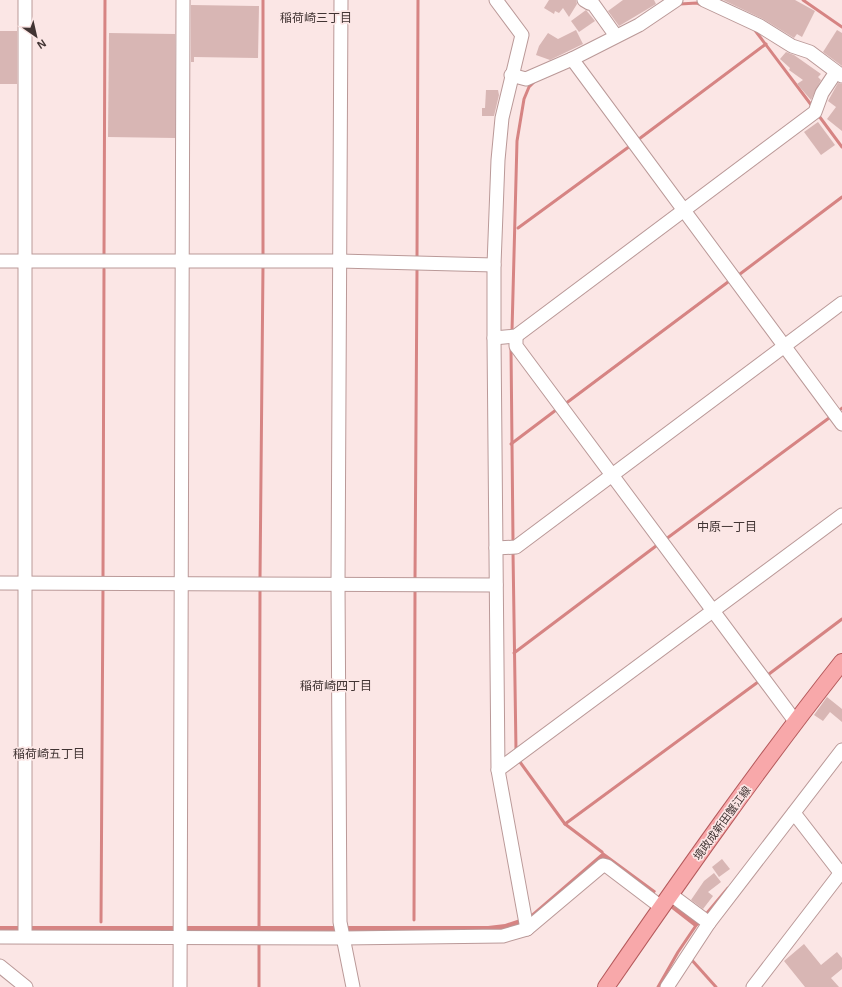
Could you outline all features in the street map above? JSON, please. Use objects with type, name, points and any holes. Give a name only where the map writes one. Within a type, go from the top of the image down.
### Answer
[{"type":"main road","name":"境政成新田蟹江線","points":[[606,987],[666,900],[795,721],[842,662]]},
{"type":"street","points":[[25,0],[25,930]]},
{"type":"street","points":[[180,987],[183,0]]},
{"type":"street","points":[[341,0],[338,584],[340,922],[354,987]]},
{"type":"street","points":[[496,0],[522,35],[511,75],[502,125],[494,265],[494,338],[498,770],[526,924]]},
{"type":"street","points":[[589,0],[616,36]]},
{"type":"street","points":[[511,75],[526,79],[572,59],[639,25],[676,0]]},
{"type":"street","points":[[494,338],[516,336],[815,112],[822,93],[839,74],[810,52],[792,46],[760,26],[704,0]]},
{"type":"street","points":[[572,59],[686,210],[842,424]]},
{"type":"street","points":[[0,261],[339,261],[494,265]]},
{"type":"street","points":[[496,548],[516,547],[842,302]]},
{"type":"street","points":[[516,336],[516,346],[795,721]]},
{"type":"street","points":[[498,770],[842,515]]},
{"type":"street","points":[[0,583],[496,585]]},
{"type":"street","points":[[667,987],[709,923],[842,750]]},
{"type":"street","points":[[753,987],[841,873],[794,813]]},
{"type":"street","points":[[0,937],[25,930],[180,937],[343,938],[503,936],[526,924],[603,865],[709,923]]},
{"type":"street","points":[[0,966],[26,987]]},
{"type":"shaded area","points":[[603,852],[656,891],[653,896],[604,859],[518,928],[487,932],[0,932],[0,926],[488,926],[505,924],[529,916]]},
{"type":"shaded area","points":[[670,902],[699,923],[699,925],[695,927],[668,906]]},
{"type":"building","points":[[549,0],[576,0],[577,4],[569,17],[563,8],[559,13],[555,11],[554,14],[544,8]]},
{"type":"building","points":[[623,0],[654,0],[656,4],[619,26],[608,11]]},
{"type":"building","points":[[723,0],[795,0],[815,11],[802,37],[797,34],[794,38],[763,19]]},
{"type":"building","points":[[191,5],[259,6],[258,58],[194,57],[194,62],[191,62]]},
{"type":"building","points":[[586,10],[595,21],[579,32],[571,21]]},
{"type":"building","points":[[576,30],[583,44],[550,60],[536,55],[539,46],[548,33],[558,39]]},
{"type":"building","points":[[837,30],[842,33],[842,66],[823,52]]},
{"type":"building","points":[[0,31],[17,31],[17,84],[0,84]]},
{"type":"building","points":[[109,33],[175,34],[175,138],[108,137]]},
{"type":"building","points":[[786,52],[794,55],[821,74],[818,77],[821,80],[811,100],[797,84],[803,80],[789,70],[790,68],[780,59]]},
{"type":"building","points":[[838,83],[842,84],[842,131],[827,119],[836,107],[828,101]]},
{"type":"building","points":[[486,90],[498,90],[499,95],[494,116],[482,116],[482,108],[485,108]]},
{"type":"building","points":[[818,122],[835,145],[821,155],[804,132]]},
{"type":"building","points":[[827,697],[842,709],[842,722],[830,712],[823,721],[814,715]]},
{"type":"building","points":[[722,859],[730,869],[719,877],[712,867]]},
{"type":"building","points":[[714,873],[721,882],[708,892],[713,896],[703,909],[691,900],[704,881]]},
{"type":"building","points":[[804,944],[821,965],[837,952],[842,958],[842,969],[831,978],[839,987],[805,987],[784,961]]},
{"type":"waterway","points":[[104,257],[105,0]]},
{"type":"waterway","points":[[263,0],[263,258]]},
{"type":"waterway","points":[[417,260],[418,0]]},
{"type":"waterway","points":[[803,0],[842,27]]},
{"type":"waterway","points":[[680,4],[697,3],[702,5]]},
{"type":"waterway","points":[[754,29],[812,106]]},
{"type":"waterway","points":[[639,139],[766,44]]},
{"type":"waterway","points":[[512,331],[517,141],[524,99],[529,87],[535,81]]},
{"type":"waterway","points":[[819,116],[842,147]]},
{"type":"waterway","points":[[518,228],[630,146]]},
{"type":"waterway","points":[[740,274],[842,197]]},
{"type":"waterway","points":[[260,579],[263,266]]},
{"type":"waterway","points":[[103,579],[104,269]]},
{"type":"waterway","points":[[415,580],[417,270]]},
{"type":"waterway","points":[[565,404],[728,282]]},
{"type":"waterway","points":[[511,348],[513,540]]},
{"type":"waterway","points":[[511,444],[556,410]]},
{"type":"waterway","points":[[666,539],[829,418]]},
{"type":"waterway","points":[[514,653],[656,546]]},
{"type":"waterway","points":[[513,552],[516,750]]},
{"type":"waterway","points":[[101,922],[103,587]]},
{"type":"waterway","points":[[259,929],[260,589]]},
{"type":"waterway","points":[[414,920],[415,590]]},
{"type":"waterway","points":[[769,674],[842,619]]},
{"type":"waterway","points":[[565,824],[758,682]]},
{"type":"waterway","points":[[520,762],[565,824],[602,852]]},
{"type":"waterway","points":[[707,913],[728,888]]},
{"type":"waterway","points":[[658,987],[678,952],[697,924]]},
{"type":"waterway","points":[[259,943],[259,987]]},
{"type":"waterway","points":[[690,958],[716,987]]},
{"type":"district","name":"稲荷崎三丁目","points":[[316,18]]},
{"type":"district","name":"中原一丁目","points":[[727,527]]},
{"type":"district","name":"稲荷崎四丁目","points":[[336,686]]},
{"type":"district","name":"稲荷崎五丁目","points":[[49,754]]}]
